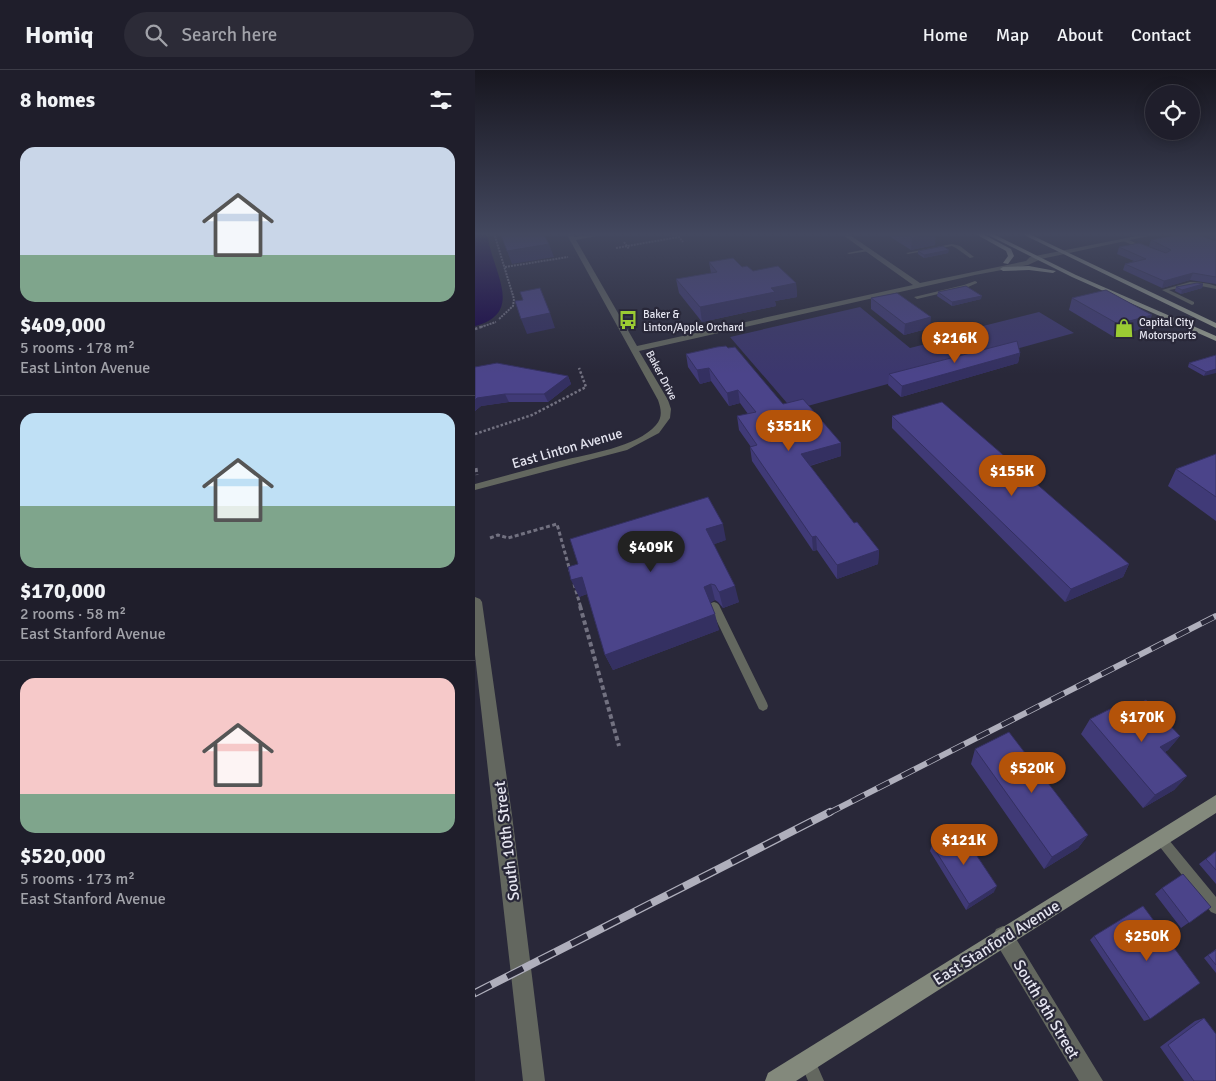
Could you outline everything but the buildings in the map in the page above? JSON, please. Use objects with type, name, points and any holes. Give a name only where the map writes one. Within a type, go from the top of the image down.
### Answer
[{"type":"main road","points":[[1083,280],[1216,339]]},
{"type":"main road","points":[[1101,280],[1151,296]]},
{"type":"main road","points":[[1117,280],[1216,326]]},
{"type":"main road","name":"East Stanford Avenue","points":[[776,1081],[1216,803]]},
{"type":"street","name":"Baker Drive","points":[[595,280],[665,404],[667,414],[662,425]]},
{"type":"street","points":[[911,280],[919,286]]},
{"type":"street","points":[[635,349],[944,280]]},
{"type":"street","name":"East Linton Avenue","points":[[476,483],[623,448],[644,440],[662,425]]},
{"type":"street","name":"South 10th Street","points":[[475,602],[503,815],[534,1081]]},
{"type":"street","name":"South 9th Street","points":[[1003,936],[1091,1081]]},
{"type":"lane","points":[[917,297],[969,286],[975,282]]},
{"type":"lane","points":[[1151,296],[1197,283],[1216,288]]},
{"type":"lane","points":[[1167,292],[1189,302],[1170,305]]},
{"type":"lane","points":[[714,604],[763,706]]},
{"type":"lane","points":[[1159,838],[1216,906]]},
{"type":"lane","points":[[808,1061],[816,1081]]},
{"type":"path","points":[[499,320],[515,303],[509,280]]},
{"type":"path","points":[[475,329],[496,322]]},
{"type":"path","points":[[475,434],[521,420],[569,398],[585,387],[579,368]]},
{"type":"path","points":[[476,468],[476,483]]},
{"type":"path","points":[[489,538],[498,535],[508,538],[557,524],[571,572]]},
{"type":"path","points":[[573,582],[619,746]]},
{"type":"path","points":[[576,591],[582,589]]},
{"type":"shaded area","points":[[475,280],[500,280],[502,301],[499,312],[490,320],[475,326]]},
{"type":"shaded area","points":[[860,307],[910,348],[973,332],[971,329],[1039,312],[1074,333],[793,410],[730,337]]},
{"type":"railway","points":[[827,814],[1216,616]]},
{"type":"railway","points":[[475,993],[830,812]]},
{"type":"place","name":"Baker & Linton/Apple Orchard","points":[[628,320]]},
{"type":"place","name":"Capital City Motorsports","points":[[1124,328]]}]
